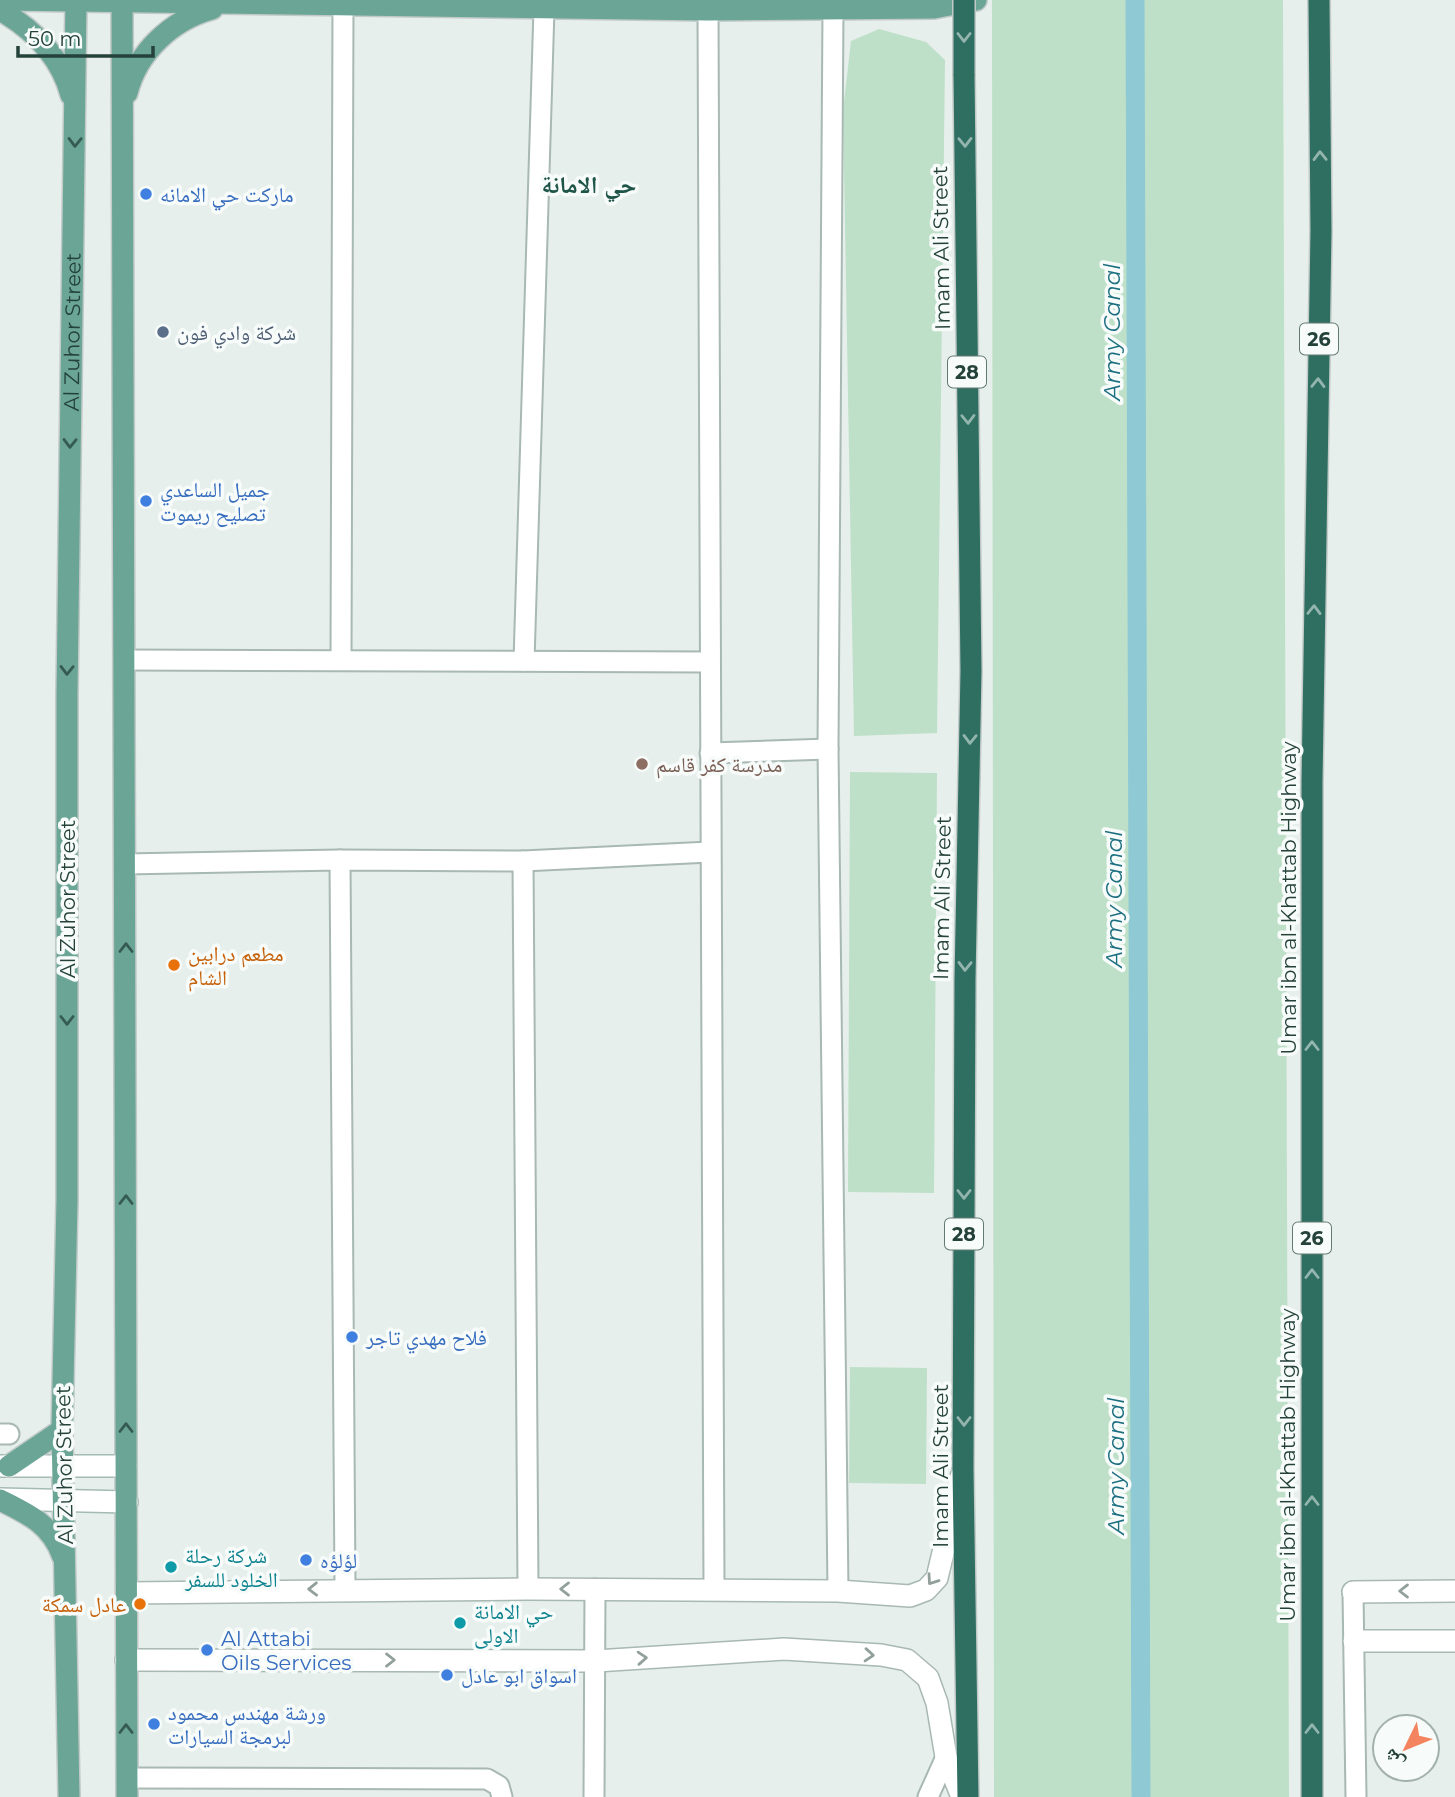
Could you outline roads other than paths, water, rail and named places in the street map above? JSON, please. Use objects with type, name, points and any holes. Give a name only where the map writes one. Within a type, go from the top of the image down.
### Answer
[{"type":"highway","name":"Imam Ali Street","points":[[964,0],[971,671],[965,980],[963,1468],[968,1797]]},
{"type":"highway","name":"Umar ibn al-Khattab Highway","points":[[1312,1797],[1313,679],[1321,231],[1319,0]]},
{"type":"main road","points":[[5,0],[226,5],[290,3],[343,7],[708,10],[934,8],[976,0]]},
{"type":"main road","name":"Al Zuhor Street","points":[[69,1797],[65,1466],[62,1430],[67,1201],[67,695],[76,1]]},
{"type":"main road","points":[[122,2],[127,1787]]},
{"type":"main road","points":[[122,112],[135,72],[146,53],[168,30],[195,14],[226,5]]},
{"type":"main road","points":[[0,10],[19,21],[39,39],[56,60],[68,85],[75,112]]},
{"type":"main road","points":[[5,1466],[62,1430]]},
{"type":"main road","points":[[0,1499],[33,1516],[47,1527],[58,1543],[65,1563]]},
{"type":"street","points":[[341,660],[343,7]]},
{"type":"street","points":[[524,661],[544,9]]},
{"type":"street","points":[[833,9],[828,749],[838,1591]]},
{"type":"street","points":[[708,10],[714,1590]]},
{"type":"street","points":[[124,660],[709,662]]},
{"type":"street","points":[[710,753],[828,749]]},
{"type":"street","points":[[125,864],[340,860],[523,861],[710,852]]},
{"type":"street","points":[[340,860],[345,1588]]},
{"type":"street","points":[[523,861],[528,1588]]},
{"type":"street","points":[[5,1466],[127,1466]]},
{"type":"street","points":[[127,1593],[345,1588],[528,1588],[838,1591],[910,1596],[926,1590],[937,1578],[950,1513],[963,1468]]},
{"type":"street","points":[[0,1499],[127,1502]]},
{"type":"street","points":[[594,1797],[595,1589]]},
{"type":"street","points":[[1356,1797],[1353,1592],[1455,1591]]},
{"type":"street","points":[[1354,1641],[1455,1641]]},
{"type":"street","points":[[126,1660],[596,1661],[783,1649],[881,1655],[906,1660],[928,1678],[937,1703],[946,1757],[962,1797]]},
{"type":"street","points":[[928,1797],[946,1757]]},
{"type":"street","points":[[127,1787],[486,1779],[499,1786],[502,1797]]},
{"type":"waterway","name":"Army Canal","points":[[1135,0],[1141,1797]]},
{"type":"place","name":"ماركت حي الامانه","points":[[146,194]]},
{"type":"place","name":"شركة وادي فون","points":[[163,332]]},
{"type":"place","name":"جميل الساعدي تصليح ريموت","points":[[146,501]]},
{"type":"place","name":"مدرسة كفر قاسم","points":[[642,764]]},
{"type":"place","name":"مطعم درابين الشام","points":[[174,965]]},
{"type":"place","name":"فلاح مهدي تاجر","points":[[352,1337]]},
{"type":"place","name":"لؤلؤه","points":[[306,1560]]},
{"type":"place","name":"شركة رحلة الخلود للسفر","points":[[171,1567]]},
{"type":"place","name":"عادل سمكة","points":[[140,1604]]},
{"type":"place","name":"حي الامانة الاولى","points":[[460,1623]]},
{"type":"place","name":"Al Attabi Oils Services","points":[[207,1650]]},
{"type":"place","name":"اسواق ابو عادل","points":[[447,1675]]},
{"type":"place","name":"ورشة مهندس محمود لبرمجة السيارات","points":[[154,1724]]},
{"type":"district","name":"حي الامانة","points":[[589,184]]}]
